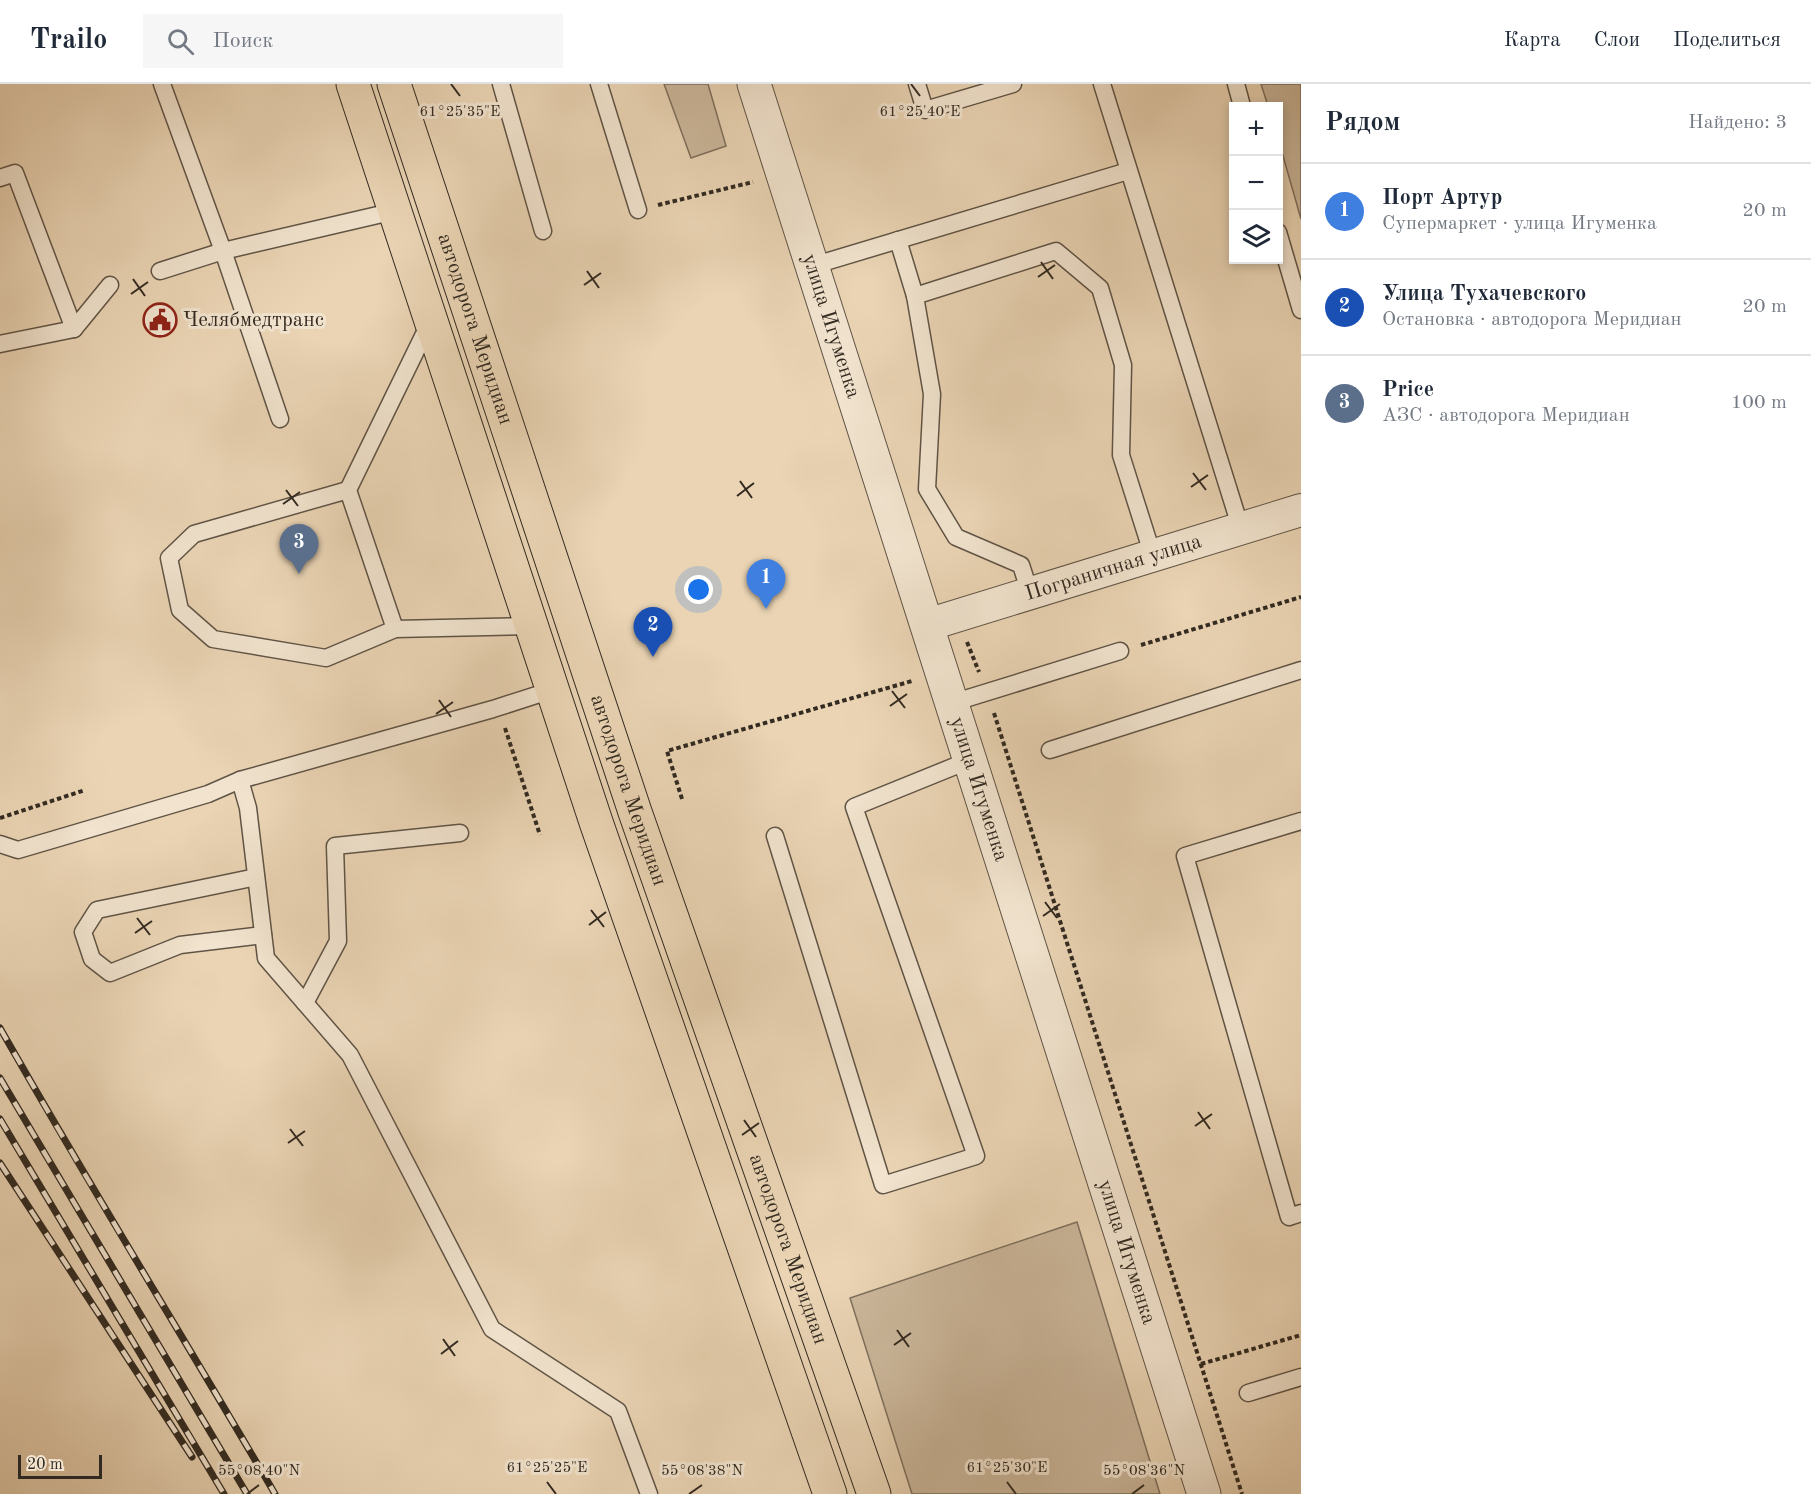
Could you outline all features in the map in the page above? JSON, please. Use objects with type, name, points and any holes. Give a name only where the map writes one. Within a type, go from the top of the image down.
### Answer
[{"type":"main road","name":"автодорога Меридиан","points":[[353,84],[552,690],[830,1494]]},
{"type":"main road","name":"автодорога Меридиан","points":[[394,84],[638,821],[874,1494]]},
{"type":"street","name":"улица Игуменка","points":[[754,84],[1204,1494]]},
{"type":"street","name":"Пограничная улица","points":[[927,625],[1301,510]]},
{"type":"lane","points":[[162,84],[223,251],[280,419]]},
{"type":"lane","points":[[501,84],[543,231]]},
{"type":"lane","points":[[599,84],[638,210]]},
{"type":"lane","points":[[917,84],[925,110],[1013,84]]},
{"type":"lane","points":[[1102,84],[1241,529]]},
{"type":"lane","points":[[1236,84],[1241,102]]},
{"type":"lane","points":[[812,266],[1128,171]]},
{"type":"lane","points":[[0,178],[15,173],[74,329]]},
{"type":"lane","points":[[160,271],[223,251],[395,211]]},
{"type":"lane","points":[[898,240],[915,296],[932,394],[927,489],[956,537],[1021,565],[1030,593]]},
{"type":"lane","points":[[1283,249],[1301,310]]},
{"type":"lane","points":[[915,296],[1056,252],[1100,288],[1123,365],[1121,455],[1153,556]]},
{"type":"lane","points":[[0,344],[74,329],[110,285]]},
{"type":"lane","points":[[395,629],[348,490],[431,319]]},
{"type":"lane","points":[[348,490],[194,534],[169,558],[180,610],[213,639],[326,658],[395,629],[531,626]]},
{"type":"lane","points":[[952,704],[1120,651]]},
{"type":"lane","points":[[1050,750],[1301,670]]},
{"type":"lane","points":[[0,844],[18,850],[208,794],[240,780],[493,709],[552,690]]},
{"type":"lane","points":[[775,836],[883,1185],[976,1156],[854,807],[970,760]]},
{"type":"lane","points":[[240,780],[248,808],[266,958],[350,1055],[492,1329],[618,1411],[649,1494]]},
{"type":"lane","points":[[1301,821],[1185,856],[1289,1217],[1301,1213]]},
{"type":"lane","points":[[305,1003],[338,941],[335,846],[460,833]]},
{"type":"lane","points":[[256,877],[97,910],[82,932],[92,959],[110,973],[180,945],[263,935]]},
{"type":"lane","points":[[1248,1393],[1301,1377]]},
{"type":"path","points":[[638,210],[783,175]]},
{"type":"path","points":[[1120,651],[1301,597]]},
{"type":"path","points":[[682,799],[667,751],[942,672]]},
{"type":"path","points":[[987,693],[1242,1494]]},
{"type":"path","points":[[493,709],[506,729],[540,836]]},
{"type":"path","points":[[0,818],[85,790]]},
{"type":"path","points":[[1201,1364],[1301,1335]]},
{"type":"shaded area","points":[[664,84],[708,84],[726,146],[691,158]]},
{"type":"shaded area","points":[[1261,84],[1301,84],[1301,219],[1283,156],[1283,102],[1267,102]]},
{"type":"shaded area","points":[[1077,1222],[1160,1494],[912,1494],[850,1298]]},
{"type":"railway","points":[[0,1028],[275,1494]]},
{"type":"railway","points":[[0,1078],[247,1494]]},
{"type":"railway","points":[[0,1119],[224,1494]]},
{"type":"railway","points":[[0,1163],[192,1457]]},
{"type":"place","name":"Челябмедтранс","points":[[160,320]]},
{"type":"place","name":"Price","points":[[299,574]]},
{"type":"place","name":"Порт Артур","points":[[766,609]]},
{"type":"place","name":"Улица Тухачевского","points":[[653,657]]}]
